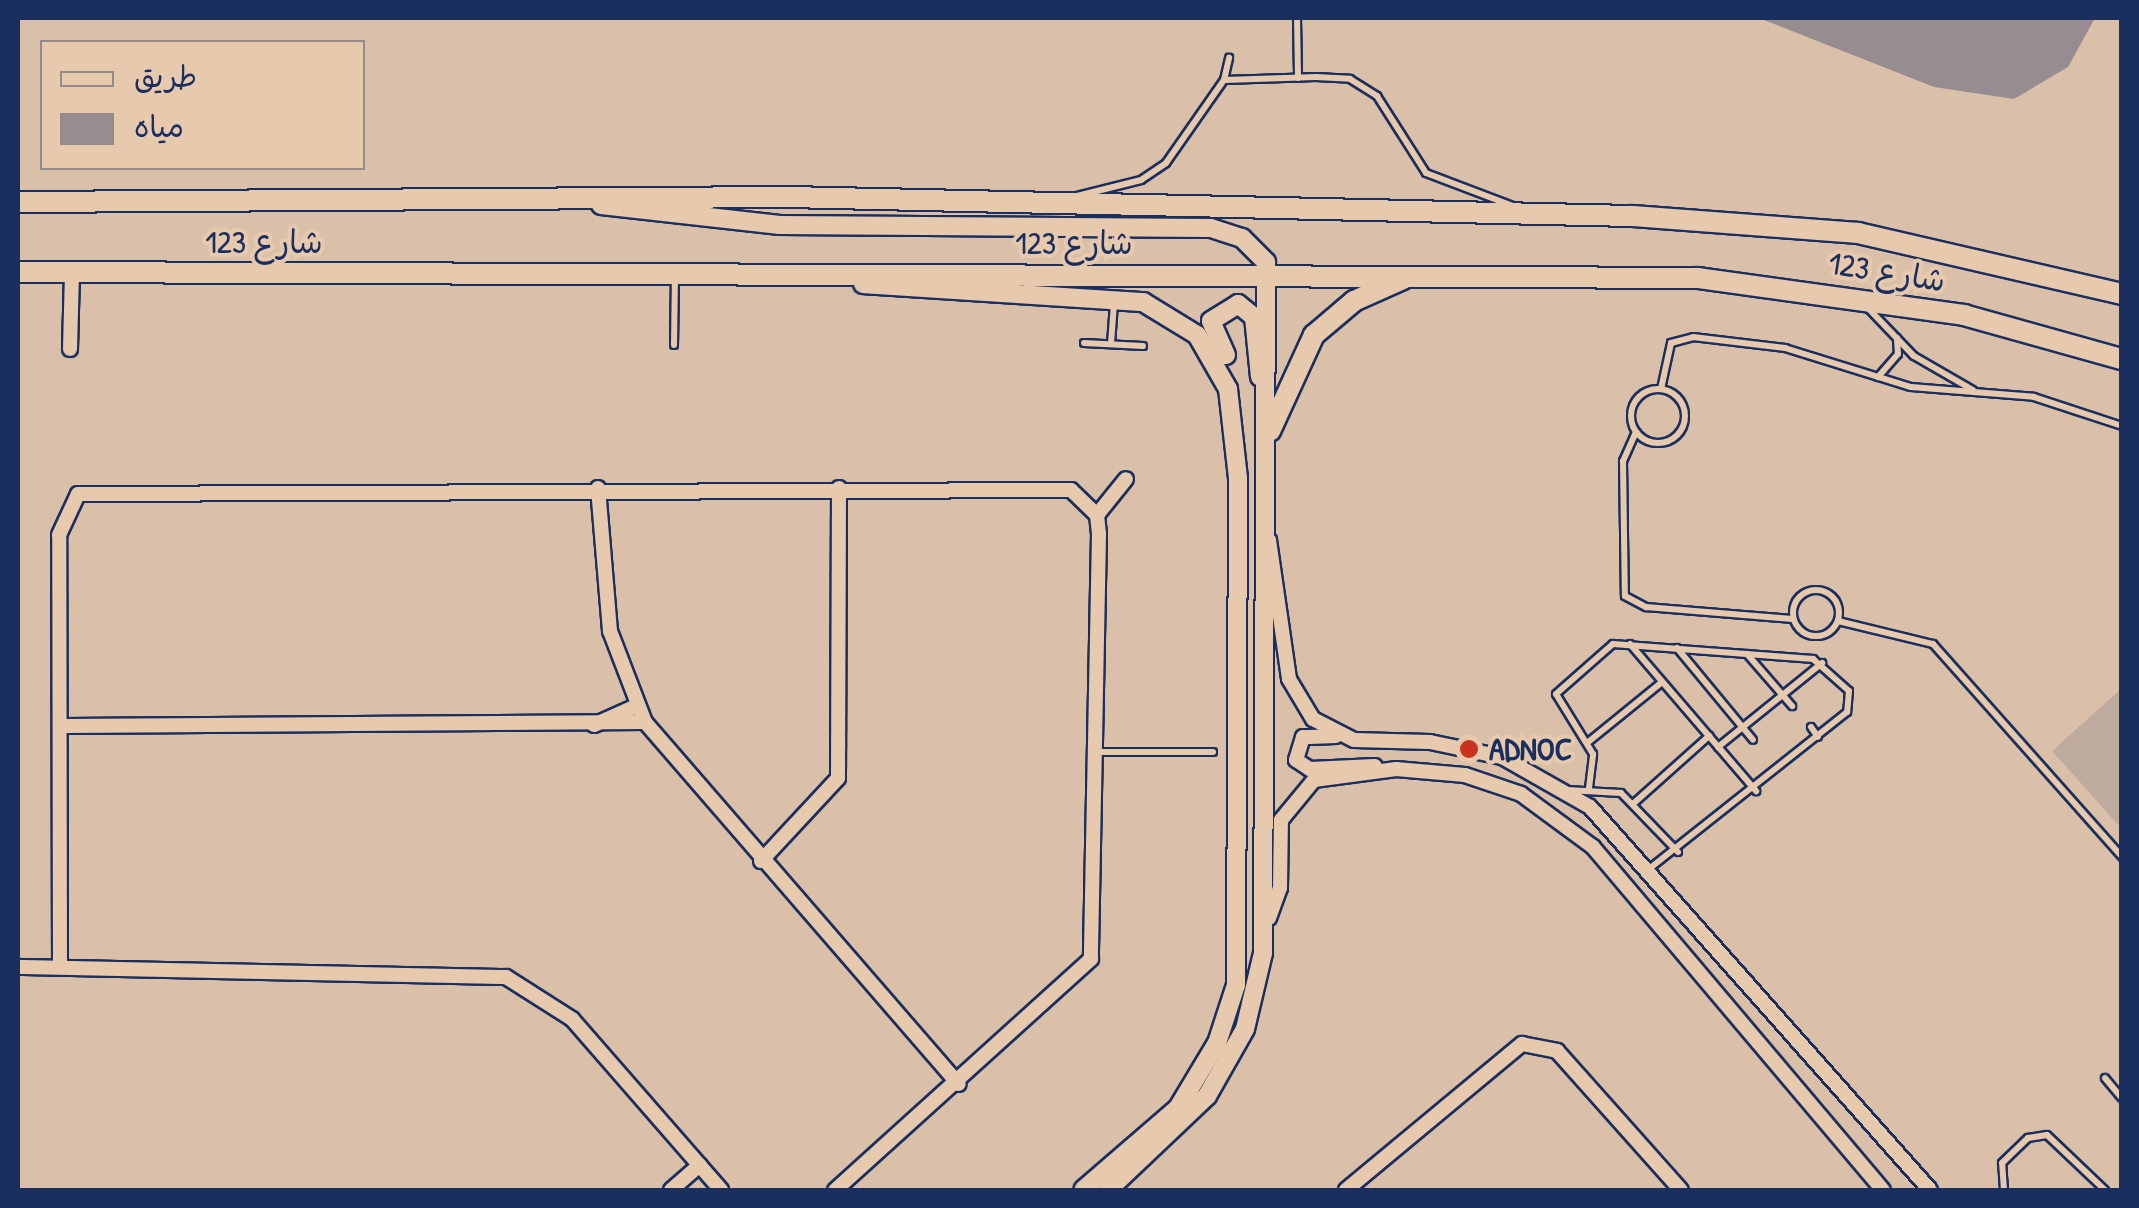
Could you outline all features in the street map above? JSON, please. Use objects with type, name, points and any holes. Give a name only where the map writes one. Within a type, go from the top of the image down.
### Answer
[{"type":"main road","name":"شارع 123","points":[[18,202],[569,198],[1060,203],[1533,214],[1858,233],[2122,294]]},
{"type":"main road","name":"شارع 123","points":[[18,272],[1271,272],[1680,278],[1855,294],[2122,360]]},
{"type":"main road","points":[[1269,421],[1314,335],[1354,301],[1412,276]]},
{"type":"street","points":[[569,198],[780,224],[1211,228],[1242,238],[1271,272],[1269,918]]},
{"type":"street","points":[[70,349],[72,272]]},
{"type":"street","points":[[728,272],[1114,297],[1172,315],[1216,360],[1234,421],[1238,478]]},
{"type":"street","points":[[1084,1190],[1178,1108],[1209,1060],[1236,985],[1239,389],[1210,328],[1224,306],[1254,317],[1269,421]]},
{"type":"street","points":[[835,1190],[959,1084],[1092,959],[1097,515],[1126,479]]},
{"type":"street","points":[[60,967],[65,726],[60,535],[78,494],[598,488],[1071,490],[1097,515]]},
{"type":"street","points":[[598,488],[610,631],[645,722],[761,861],[959,1084]]},
{"type":"street","points":[[761,861],[838,778],[840,488]]},
{"type":"street","points":[[1270,540],[1288,679],[1306,710],[1342,736]]},
{"type":"street","points":[[589,727],[636,706]]},
{"type":"street","points":[[65,726],[589,727],[645,722]]},
{"type":"street","points":[[1884,1190],[1571,826],[1494,783],[1396,769],[1310,769],[1296,760],[1303,737],[1342,736],[1478,750],[1567,790],[1648,870],[1930,1190]]},
{"type":"street","points":[[1108,1190],[1182,1128],[1230,1062],[1252,1010],[1269,918],[1280,888],[1280,820],[1296,792],[1324,776],[1396,769]]},
{"type":"street","points":[[18,966],[506,976],[572,1019],[722,1190]]},
{"type":"street","points":[[1346,1190],[1363,1185],[1522,1044],[1557,1051],[1682,1190]]},
{"type":"street","points":[[670,1190],[700,1166]]},
{"type":"lane","points":[[1297,18],[1298,78]]},
{"type":"lane","points":[[1060,203],[1166,164],[1224,80],[1229,58]]},
{"type":"lane","points":[[1224,80],[1298,78],[1367,88],[1426,172],[1533,214]]},
{"type":"lane","points":[[674,345],[675,271]]},
{"type":"lane","points":[[1855,294],[1934,372],[1980,392]]},
{"type":"lane","points":[[1111,344],[1114,297]]},
{"type":"lane","points":[[1661,389],[1666,354],[1681,336],[1785,348],[1877,378],[2034,397],[2122,426]]},
{"type":"lane","points":[[1877,378],[1891,369],[1897,338]]},
{"type":"lane","points":[[1084,344],[1143,346]]},
{"type":"lane","points":[[1661,389],[1635,402],[1636,432],[1623,461],[1625,596],[1646,607],[1793,618],[1809,635],[1838,622],[1933,644],[2122,857]]},
{"type":"lane","points":[[1636,432],[1665,442],[1682,430],[1684,408],[1661,389]]},
{"type":"lane","points":[[1793,618],[1798,598],[1817,589],[1836,600],[1838,622]]},
{"type":"lane","points":[[1629,644],[1756,791]]},
{"type":"lane","points":[[1589,788],[1587,744],[1557,703],[1559,685],[1605,648],[1629,644],[1676,647],[1822,663],[1852,698],[1818,737],[1756,791],[1678,852],[1648,870]]},
{"type":"lane","points":[[1676,647],[1754,740]]},
{"type":"lane","points":[[1746,653],[1792,706]]},
{"type":"lane","points":[[1718,747],[1822,663]]},
{"type":"lane","points":[[1587,744],[1662,682]]},
{"type":"lane","points":[[1810,727],[1818,737]]},
{"type":"lane","points":[[1634,803],[1709,736]]},
{"type":"lane","points":[[1097,752],[1213,752]]},
{"type":"lane","points":[[1772,761],[1780,770]]},
{"type":"lane","points":[[1567,790],[1589,788],[1634,803],[1678,852]]},
{"type":"lane","points":[[2105,1078],[2122,1098]]},
{"type":"lane","points":[[2004,1190],[1999,1174],[2008,1154],[2047,1135],[2105,1190]]},
{"type":"shaded area","points":[[2121,689],[2121,828],[2052,751]]},
{"type":"water","points":[[1759,18],[2095,18],[2068,67],[2014,99],[1934,87]]},
{"type":"place","name":"ADNOC","points":[[1469,749]]}]
